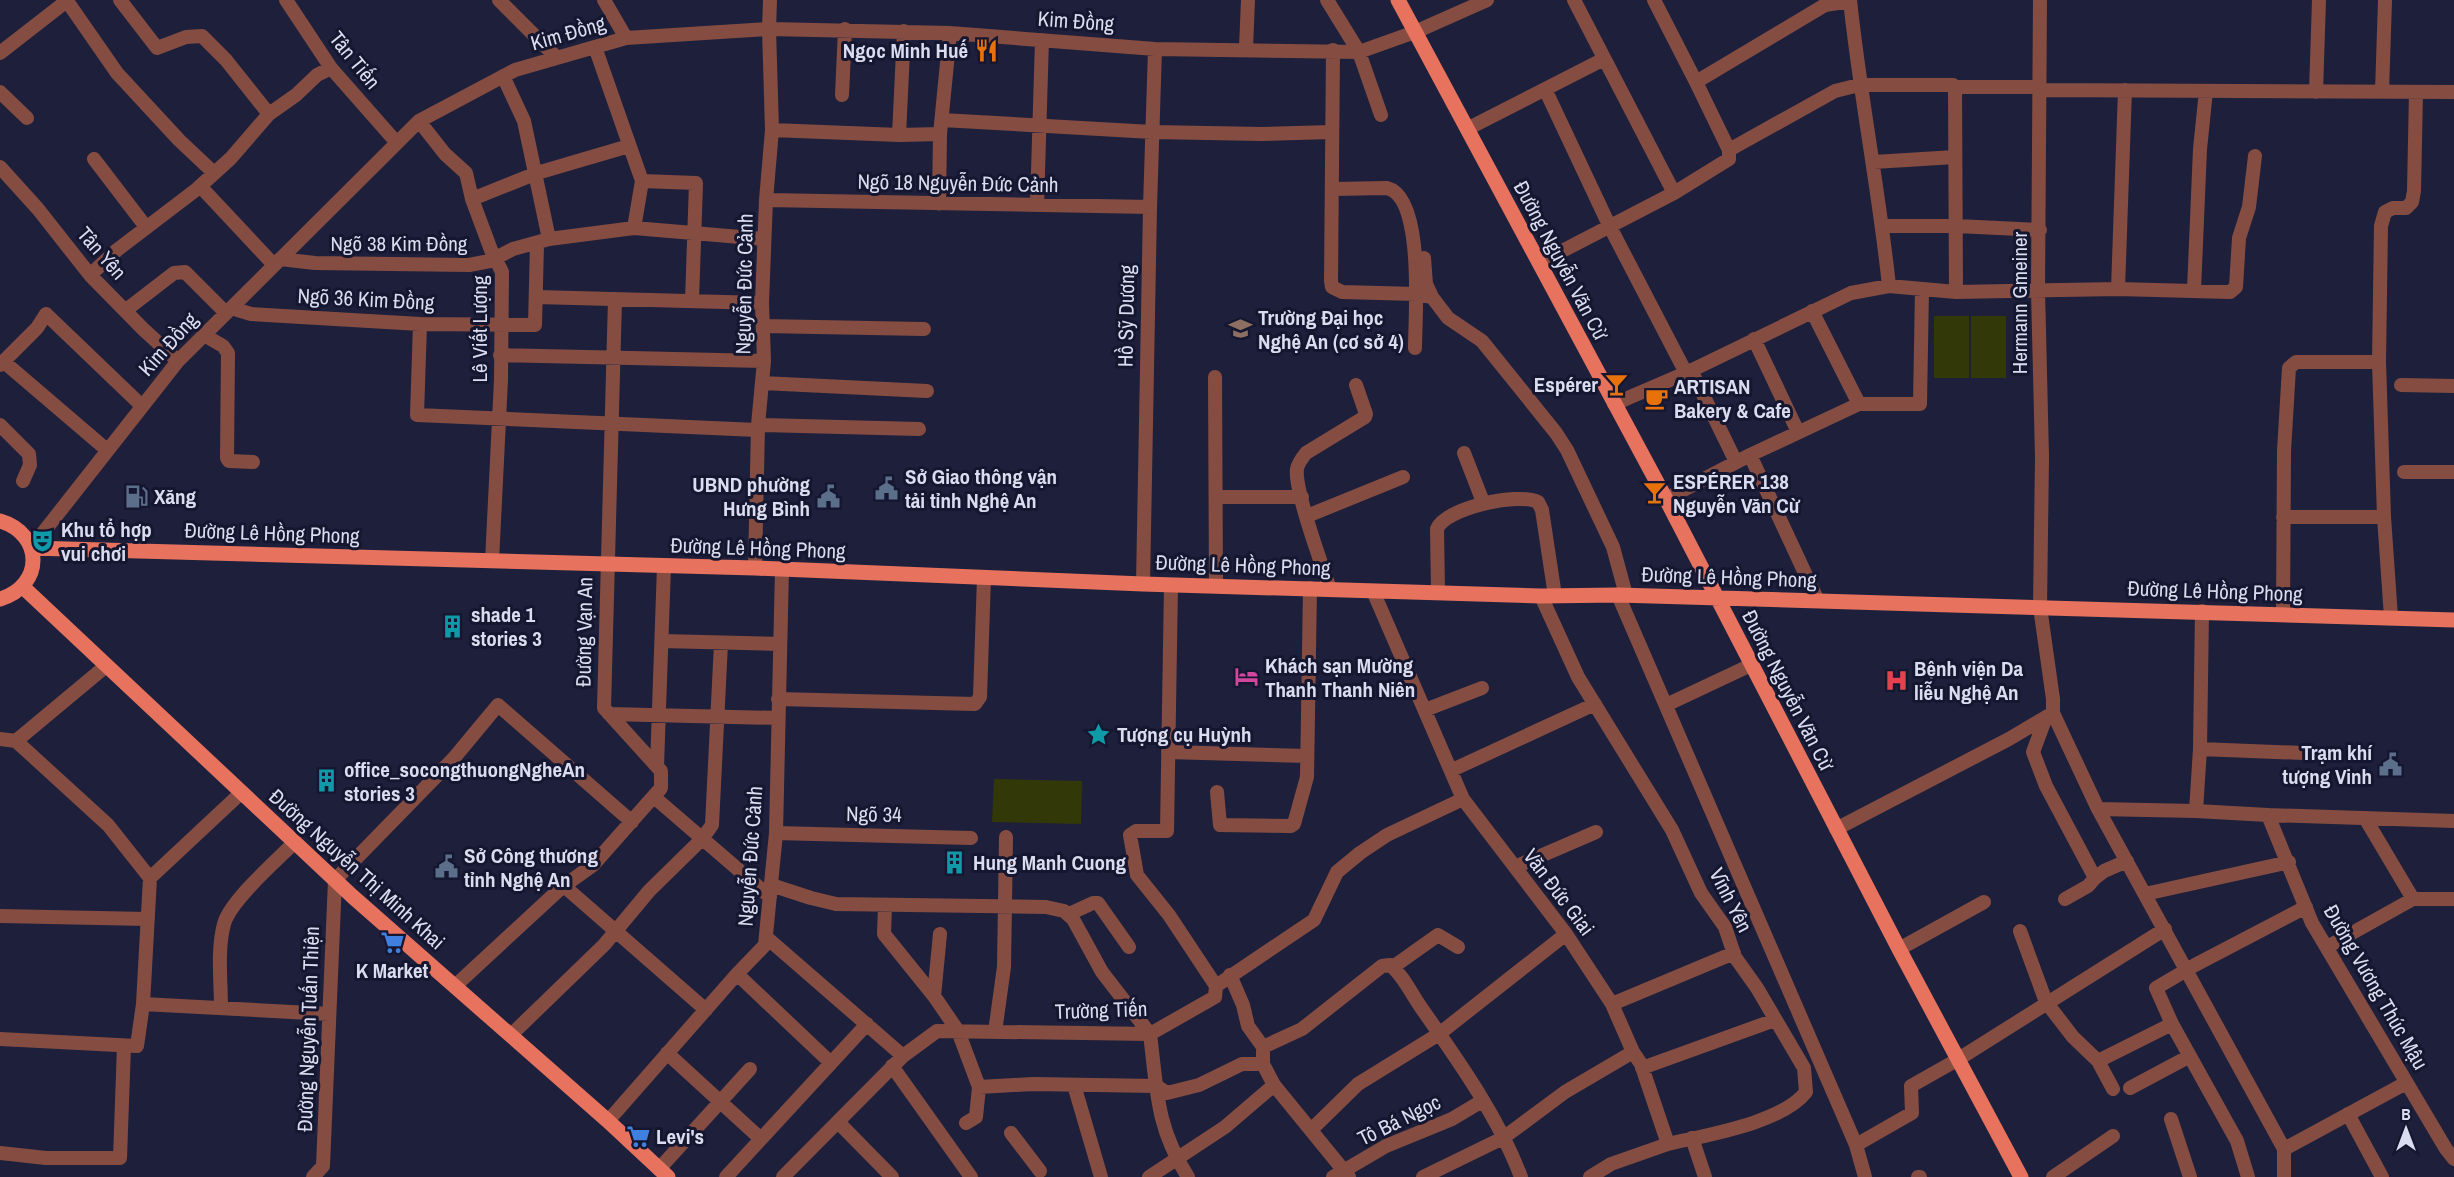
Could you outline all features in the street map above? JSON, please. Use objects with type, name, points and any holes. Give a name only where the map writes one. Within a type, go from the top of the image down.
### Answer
[{"type":"main road","name":"Đường Nguyễn Văn Cừ","points":[[1398,0],[1666,499],[1836,829],[2021,1177]]},
{"type":"main road","points":[[0,521],[11,525],[23,534],[31,548],[33,564],[30,576],[23,587],[11,596],[0,599]]},
{"type":"main road","name":"Đường Lê Hồng Phong","points":[[31,548],[755,568],[1171,585],[1548,596],[1622,595],[2454,620]]},
{"type":"main road","name":"Đường Nguyễn Thị Minh Khai","points":[[23,587],[335,880],[664,1173]]},
{"type":"street","points":[[0,53],[67,0],[117,73],[179,140],[214,173]]},
{"type":"street","points":[[120,0],[157,48],[186,37],[202,36],[226,60],[269,114]]},
{"type":"street","name":"Tân Tiến","points":[[286,0],[331,68],[397,143]]},
{"type":"street","points":[[499,0],[557,58]]},
{"type":"street","points":[[604,0],[626,38]]},
{"type":"street","name":"Nguyễn Đức Cảnh","points":[[755,568],[757,428],[764,361],[762,303],[764,239],[772,130],[770,0]]},
{"type":"street","points":[[1246,48],[1248,0]]},
{"type":"street","points":[[1327,0],[1359,52],[1381,115]]},
{"type":"street","name":"Kim Đồng","points":[[31,548],[178,361],[228,310],[419,121],[514,70],[626,38],[769,29],[950,33],[1155,49],[1246,48],[1359,52],[1415,32],[1470,4],[1487,0]]},
{"type":"street","points":[[1574,0],[1674,193]]},
{"type":"street","points":[[1539,263],[1674,193],[1727,160],[1729,150],[1653,0]]},
{"type":"street","name":"Hermann Gmeiner","points":[[2040,0],[2038,290],[2042,457],[2040,607],[2053,699],[2049,715]]},
{"type":"street","points":[[2316,92],[2319,0]]},
{"type":"street","points":[[2382,92],[2385,0]]},
{"type":"street","points":[[1696,82],[1825,5],[1850,1],[1859,85],[1874,162],[1889,286]]},
{"type":"street","points":[[842,95],[845,29]]},
{"type":"street","points":[[899,135],[904,31]]},
{"type":"street","points":[[939,204],[941,127],[950,33]]},
{"type":"street","points":[[1037,205],[1042,40]]},
{"type":"street","points":[[595,47],[642,181],[634,228]]},
{"type":"street","name":"Hồ Sỹ Dương","points":[[1143,584],[1149,207],[1155,49]]},
{"type":"street","points":[[1333,50],[1332,287],[1342,292],[1416,294],[1432,297]]},
{"type":"street","points":[[1467,129],[1604,59]]},
{"type":"street","points":[[90,275],[146,227],[200,186],[231,158],[269,114],[296,95],[317,75],[331,68]]},
{"type":"street","points":[[502,76],[524,121],[537,173],[543,241],[537,297],[762,303]]},
{"type":"street","points":[[1729,150],[1835,91],[1859,85],[1948,84],[1955,87],[2125,90],[2454,92]]},
{"type":"street","points":[[1955,87],[1956,292]]},
{"type":"street","points":[[1545,89],[1609,225],[1736,462]]},
{"type":"street","points":[[2118,289],[2125,90]]},
{"type":"street","points":[[2194,290],[2200,148],[2206,91]]},
{"type":"street","points":[[0,92],[27,118]]},
{"type":"street","points":[[2391,617],[2384,518],[2379,362],[2382,219],[2389,209],[2406,208],[2412,202],[2416,92]]},
{"type":"street","name":"Lê Viết Lượng","points":[[419,121],[445,153],[466,173],[472,199],[491,250],[502,272],[499,420],[492,561]]},
{"type":"street","points":[[772,130],[899,135],[941,127],[1038,125],[1152,132],[1262,134],[1332,132]]},
{"type":"street","points":[[472,199],[537,173],[629,146]]},
{"type":"street","points":[[1614,404],[1851,293],[1889,286],[1956,292],[2118,289],[2230,292],[2236,287],[2239,238],[2249,207],[2255,156]]},
{"type":"street","points":[[1874,162],[1955,157]]},
{"type":"street","points":[[94,159],[146,227]]},
{"type":"street","name":"Tân Yên","points":[[2,174],[38,209],[90,275],[178,361]]},
{"type":"street","points":[[642,181],[696,183],[692,301]]},
{"type":"street","points":[[200,186],[277,262]]},
{"type":"street","points":[[1333,189],[1387,188],[1397,193],[1416,242],[1415,348]]},
{"type":"street","name":"Ngõ 18 Nguyễn Đức Cảnh","points":[[766,200],[1149,207]]},
{"type":"street","points":[[1883,226],[1957,225],[2040,230]]},
{"type":"street","name":"Ngõ 38 Kim Đồng","points":[[277,262],[470,265],[543,241],[634,228],[764,239]]},
{"type":"street","points":[[1423,257],[1426,284],[1432,297],[1451,320],[1482,341],[1556,432],[1567,450],[1613,548],[1622,595],[1666,705],[1856,1145],[1865,1177]]},
{"type":"street","points":[[126,310],[174,273],[181,271],[228,310]]},
{"type":"street","points":[[1666,499],[1736,462],[1859,404],[1920,404],[1922,289]]},
{"type":"street","name":"Ngõ 36 Kim Đồng","points":[[228,310],[251,314],[420,324],[535,326],[537,297]]},
{"type":"street","name":"Đường Vạn An","points":[[615,299],[606,564],[604,708],[657,766]]},
{"type":"street","points":[[1812,311],[1859,404]]},
{"type":"street","points":[[107,450],[1,363],[37,328],[46,314],[142,406]]},
{"type":"street","points":[[420,324],[417,415],[611,424],[919,429]]},
{"type":"street","points":[[763,326],[924,329]]},
{"type":"street","points":[[204,335],[223,345],[228,353],[227,458],[229,461],[253,462]]},
{"type":"street","points":[[1754,339],[1798,432]]},
{"type":"street","points":[[500,355],[764,361]]},
{"type":"street","points":[[2283,614],[2284,451],[2290,365],[2301,361],[2379,362]]},
{"type":"street","points":[[1215,377],[1216,585]]},
{"type":"street","points":[[762,383],[927,391]]},
{"type":"street","points":[[1330,589],[1307,516],[1297,470],[1304,455],[1365,417],[1356,385]]},
{"type":"street","points":[[2401,385],[2454,386]]},
{"type":"street","points":[[0,424],[29,454],[30,465],[23,481]]},
{"type":"street","points":[[1438,592],[1438,525],[1483,502],[1464,453]]},
{"type":"street","points":[[1750,456],[1818,601]]},
{"type":"street","points":[[2404,472],[2454,471]]},
{"type":"street","points":[[1307,516],[1403,477]]},
{"type":"street","points":[[1216,496],[1302,497]]},
{"type":"street","name":"Vĩnh Yên","points":[[1483,502],[1530,499],[1540,504],[1548,596],[1578,677],[1672,830],[1701,893],[1725,927],[1734,953],[1804,1068],[1806,1092],[1798,1102],[1747,1125],[1668,1144]]},
{"type":"street","points":[[2283,518],[2384,518]]},
{"type":"street","points":[[455,986],[564,886],[593,865],[661,788],[661,771],[657,766],[664,566]]},
{"type":"street","name":"Nguyễn Đức Cảnh","points":[[608,1121],[765,945],[776,833],[782,569]]},
{"type":"street","points":[[778,699],[975,704],[980,697],[984,577]]},
{"type":"street","points":[[1171,585],[1167,831],[1136,831],[1130,835],[1137,875],[1169,915],[1216,986]]},
{"type":"street","points":[[1217,792],[1220,825],[1291,826],[1294,824],[1305,790],[1310,588]]},
{"type":"street","name":"Văn Đức Giai","points":[[1373,591],[1463,799],[1566,934],[1612,1005],[1642,1068],[1668,1144]]},
{"type":"street","points":[[2196,811],[2200,749],[2202,611]]},
{"type":"street","points":[[662,641],[780,644]]},
{"type":"street","points":[[511,1035],[557,992],[616,931],[649,891],[702,839],[712,825],[721,643]]},
{"type":"street","points":[[1666,705],[1751,665]]},
{"type":"street","points":[[16,741],[106,666]]},
{"type":"street","points":[[1425,710],[1482,688]]},
{"type":"street","points":[[1452,770],[1595,704]]},
{"type":"street","points":[[335,880],[454,759],[498,705],[632,822]]},
{"type":"street","points":[[609,714],[778,718]]},
{"type":"street","points":[[2049,715],[2284,1149],[2284,1177]]},
{"type":"street","points":[[1836,829],[2009,739],[2049,715]]},
{"type":"street","points":[[2049,715],[2033,752],[2046,786],[2095,878]]},
{"type":"street","points":[[0,739],[16,741],[108,825],[150,878],[143,1004],[136,1046],[0,1038]]},
{"type":"street","points":[[2200,749],[2304,753]]},
{"type":"street","points":[[1168,752],[1307,756]]},
{"type":"street","points":[[150,878],[242,792]]},
{"type":"street","points":[[654,797],[702,839],[770,891],[824,902],[1052,908],[1069,914],[1102,972],[1150,1034],[1159,1113],[1166,1137],[1188,1177]]},
{"type":"street","name":"Trường Tiến","points":[[783,1177],[892,1066],[937,1031],[1150,1034],[1215,997],[1216,986],[1230,975],[1314,920],[1337,872],[1360,853],[1388,835],[1463,799]]},
{"type":"street","points":[[2098,808],[2454,821]]},
{"type":"street","name":"Đường Vương Thúc Mậu","points":[[2268,815],[2312,923],[2406,1083],[2454,1159]]},
{"type":"street","points":[[2365,818],[2413,899]]},
{"type":"street","points":[[1515,867],[1596,832]]},
{"type":"street","name":"Ngõ 34","points":[[776,833],[971,838]]},
{"type":"street","points":[[996,1032],[1004,967],[1006,837]]},
{"type":"street","points":[[221,1008],[220,965],[224,922],[247,891],[295,842]]},
{"type":"street","points":[[2065,899],[2088,886],[2095,878],[2127,861]]},
{"type":"street","points":[[2145,894],[2289,862]]},
{"type":"street","name":"Đường Nguyễn Tuấn Thiện","points":[[313,1177],[323,1166],[335,880]]},
{"type":"street","points":[[564,886],[706,1010]]},
{"type":"street","points":[[2327,947],[2413,899],[2454,899]]},
{"type":"street","points":[[1899,949],[1984,902]]},
{"type":"street","points":[[1069,914],[1098,903],[1129,947]]},
{"type":"street","points":[[885,905],[884,934],[934,996],[958,1031],[979,1087],[976,1117],[966,1123]]},
{"type":"street","points":[[2248,1177],[2237,1141],[2172,1024],[2156,988],[2306,907]]},
{"type":"street","points":[[0,916],[147,919]]},
{"type":"street","points":[[1856,1145],[1912,1113],[1911,1086],[1957,1060],[2165,929]]},
{"type":"street","points":[[2020,931],[2046,1002],[2073,1038],[2098,1061],[2113,1089]]},
{"type":"street","points":[[934,996],[940,934]]},
{"type":"street","points":[[1311,1130],[1358,1084],[1439,1034],[1566,934]]},
{"type":"street","points":[[1263,1047],[1302,1029],[1382,966],[1393,967],[1438,935],[1458,947]]},
{"type":"street","points":[[766,937],[903,1056]]},
{"type":"street","points":[[1612,1005],[1734,953]]},
{"type":"street","points":[[1393,967],[1482,1101],[1521,1177]]},
{"type":"street","points":[[737,974],[831,1063]]},
{"type":"street","points":[[1230,975],[1243,1005],[1248,1026],[1263,1047],[1263,1064],[1274,1085],[1311,1130],[1343,1175]]},
{"type":"street","points":[[143,1004],[329,1014]]},
{"type":"street","points":[[1642,1068],[1775,1020]]},
{"type":"street","points":[[726,1177],[867,1024]]},
{"type":"street","points":[[2098,1061],[2172,1024]]},
{"type":"street","points":[[0,1153],[46,1158],[120,1158],[124,1046]]},
{"type":"street","points":[[1423,1177],[1503,1138],[1566,1092],[1633,1052]]},
{"type":"street","points":[[667,1053],[761,1139]]},
{"type":"street","points":[[2130,1088],[2190,1056]]},
{"type":"street","points":[[979,1087],[1156,1086],[1167,1093],[1199,1085],[1242,1064],[1263,1064]]},
{"type":"street","points":[[892,1066],[971,1177]]},
{"type":"street","points":[[664,1173],[720,1101],[750,1069]]},
{"type":"street","points":[[2284,1149],[2406,1083]]},
{"type":"street","points":[[1074,1085],[1101,1177]]},
{"type":"street","points":[[1149,1177],[1225,1127],[1274,1085]]},
{"type":"street","name":"Tô Bá Ngọc","points":[[1343,1175],[1386,1146],[1452,1119],[1482,1101]]},
{"type":"street","points":[[2348,1114],[2382,1177]]},
{"type":"street","points":[[2171,1119],[2190,1177]]},
{"type":"street","points":[[838,1122],[884,1174]]},
{"type":"street","points":[[1011,1133],[1040,1175]]},
{"type":"street","points":[[2053,1177],[2114,1136]]},
{"type":"street","points":[[1692,1138],[1705,1177]]},
{"type":"street","points":[[1590,1177],[1611,1164],[1668,1144]]},
{"type":"green space","points":[[1934,316],[1969,316],[1969,378],[1934,378]]},
{"type":"green space","points":[[1971,316],[2006,316],[2006,378],[1971,378]]},
{"type":"green space","points":[[994,779],[1082,781],[1081,824],[992,822]]},
{"type":"place","name":"Ngọc Minh Huế","points":[[986,50]]},
{"type":"place","name":"Trường Đại học Nghệ An (cơ sở 4)","points":[[1240,329]]},
{"type":"place","name":"Espérer","points":[[1616,384]]},
{"type":"place","name":"ARTISAN Bakery & Cafe","points":[[1656,398]]},
{"type":"place","name":"Sở Giao thông vận tải tỉnh Nghệ An","points":[[887,488]]},
{"type":"place","name":"ESPÉRER 138 Nguyễn Văn Cừ","points":[[1655,493]]},
{"type":"place","name":"Xăng","points":[[136,496]]},
{"type":"place","name":"UBND phường Hưng Bình","points":[[828,496]]},
{"type":"place","name":"Khu tổ hợp vui chơi","points":[[43,541]]},
{"type":"place","name":"shade 1 stories 3","points":[[453,626]]},
{"type":"place","name":"Khách sạn Mường Thanh Thanh Niên","points":[[1247,677]]},
{"type":"place","name":"Bệnh viện Da liễu Nghệ An","points":[[1896,680]]},
{"type":"place","name":"Tượng cụ Huỳnh","points":[[1099,734]]},
{"type":"place","name":"Trạm khí tượng Vinh","points":[[2390,764]]},
{"type":"place","name":"office_socongthuongNgheAn stories 3","points":[[326,781]]},
{"type":"place","name":"Hung Manh Cuong","points":[[955,862]]},
{"type":"place","name":"Sở Công thương tỉnh Nghệ An","points":[[446,867]]},
{"type":"place","name":"K Market","points":[[392,942]]},
{"type":"place","name":"Levi's","points":[[638,1136]]}]
